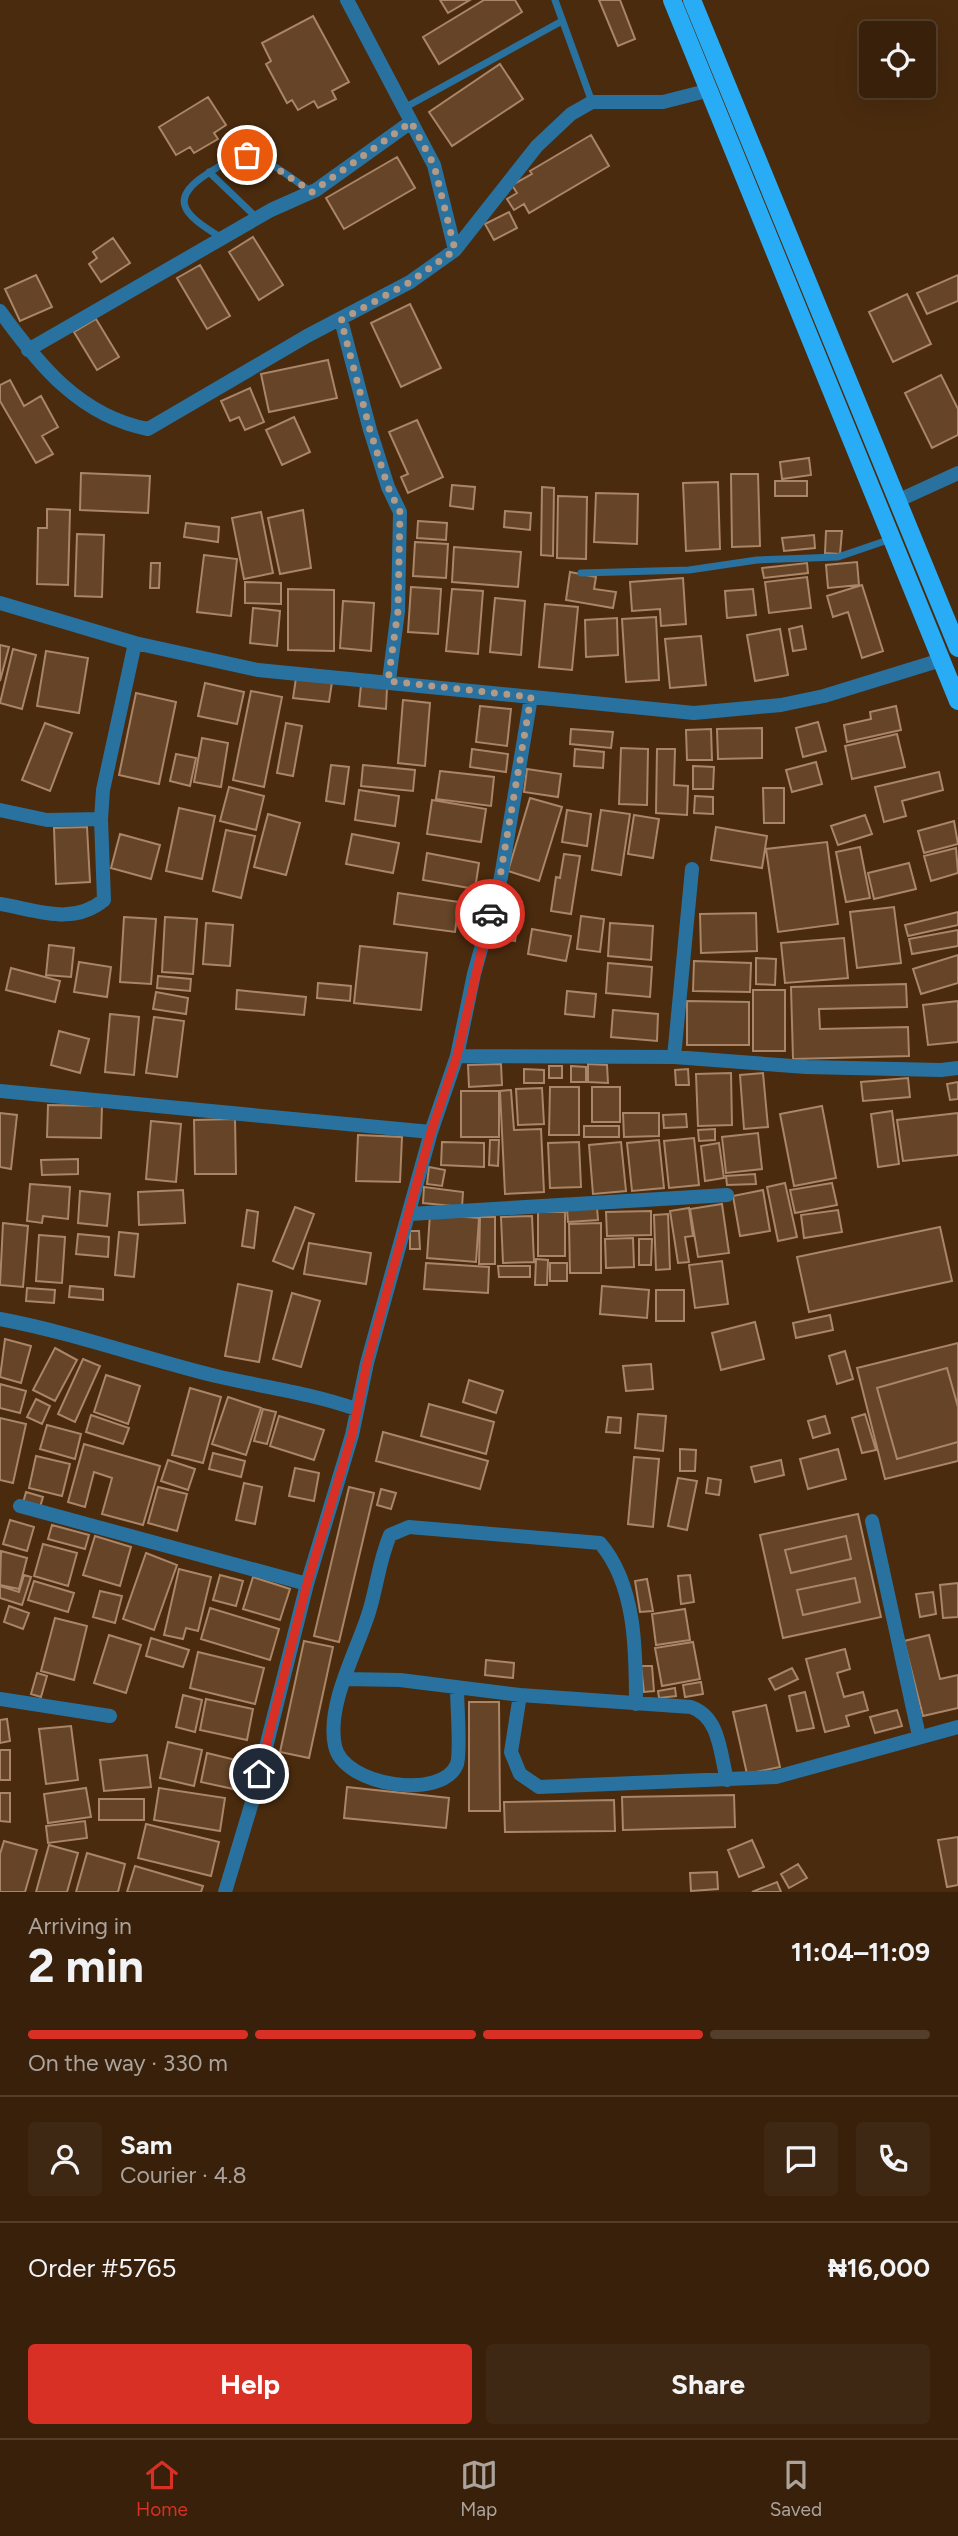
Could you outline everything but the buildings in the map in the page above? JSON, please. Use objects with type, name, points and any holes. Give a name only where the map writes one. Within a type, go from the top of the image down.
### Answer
[{"type":"main road","points":[[672,0],[783,279],[958,701]]},
{"type":"main road","points":[[692,0],[958,648]]},
{"type":"main road","points":[[783,279],[803,274]]},
{"type":"street","points":[[347,0],[434,165],[455,250]]},
{"type":"street","points":[[0,312],[51,377],[94,408],[125,425],[148,429],[307,337],[410,282],[455,250],[537,146],[571,114],[592,103],[663,102],[710,90]]},
{"type":"street","points":[[28,350],[257,218],[312,192],[408,115]]},
{"type":"street","points":[[341,320],[370,430],[388,487],[400,512],[398,611],[388,681]]},
{"type":"street","points":[[897,501],[958,474]]},
{"type":"street","points":[[0,603],[135,643],[258,670],[694,713],[736,710],[824,696],[941,660]]},
{"type":"street","points":[[0,904],[73,916],[90,911],[104,900],[101,819],[103,790],[135,643]]},
{"type":"street","points":[[225,1892],[253,1799],[307,1584],[334,1499],[431,1132],[457,1056],[474,974],[500,877],[531,697]]},
{"type":"street","points":[[0,810],[47,820],[101,819]]},
{"type":"street","points":[[674,1057],[692,869]]},
{"type":"street","points":[[457,1056],[674,1057],[806,1067],[941,1070],[958,1068]]},
{"type":"street","points":[[0,1091],[431,1132]]},
{"type":"street","points":[[410,1214],[727,1195]]},
{"type":"street","points":[[0,1319],[53,1329],[215,1376],[332,1401],[356,1409]]},
{"type":"street","points":[[20,1506],[307,1584]]},
{"type":"street","points":[[872,1521],[919,1736]]},
{"type":"street","points":[[457,1689],[457,1763],[448,1775],[403,1786],[362,1777],[346,1764],[335,1748],[337,1702],[370,1610],[379,1561],[390,1535],[409,1527],[600,1543],[622,1576],[636,1654],[636,1704]]},
{"type":"street","points":[[345,1679],[400,1680],[520,1695],[691,1706],[704,1712],[712,1720],[727,1780]]},
{"type":"street","points":[[520,1695],[511,1752],[520,1774],[539,1787],[776,1777],[958,1727]]},
{"type":"street","points":[[0,1699],[110,1716]]},
{"type":"lane","points":[[555,0],[592,103]]},
{"type":"lane","points":[[408,115],[562,21]]},
{"type":"lane","points":[[223,238],[194,221],[184,207],[185,193],[193,181],[232,158],[247,155],[264,160],[312,192]]},
{"type":"lane","points":[[209,172],[257,218]]},
{"type":"lane","points":[[581,573],[690,570],[757,560],[838,557],[891,539]]},
{"type":"way so far","points":[[247,155],[264,160],[312,192],[411,122],[434,165],[455,250],[410,282],[341,320],[370,430],[388,487],[400,512],[398,611],[388,681],[531,697],[500,877],[490,914]]},
{"type":"route","points":[[259,1774],[307,1584],[352,1435],[367,1363],[397,1264],[431,1132],[457,1056],[490,914]]}]
